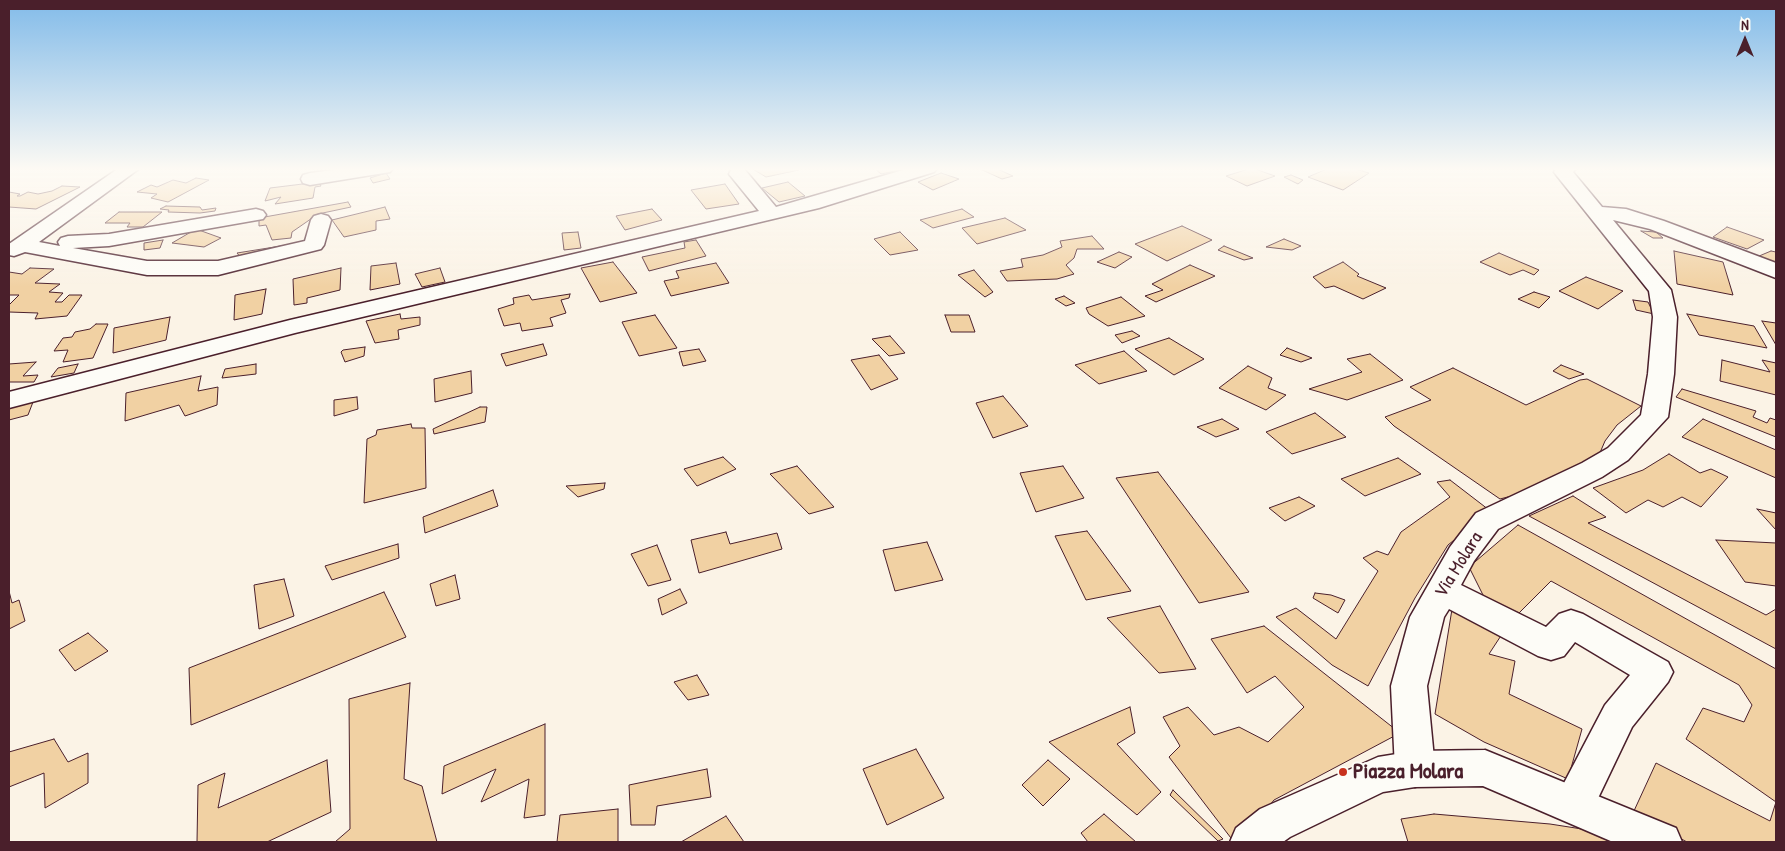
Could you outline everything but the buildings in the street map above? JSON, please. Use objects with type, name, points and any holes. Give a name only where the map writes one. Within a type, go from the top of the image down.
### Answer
[{"type":"street","points":[[15,249],[75,208]]},
{"type":"street","points":[[767,208],[772,214]]},
{"type":"street","points":[[9,400],[290,328],[797,208]]},
{"type":"street","name":"Via Molara","points":[[1415,769],[1409,686],[1427,617],[1461,555],[1488,520],[1592,470],[1618,454],[1654,417],[1661,374],[1665,317],[1660,290],[1592,208]]},
{"type":"street","points":[[1596,212],[1626,215],[1657,225],[1776,271]]},
{"type":"street","points":[[15,249],[109,240],[256,215]]},
{"type":"street","points":[[15,249],[147,268],[218,268],[314,245],[321,220]]},
{"type":"street","points":[[1442,590],[1551,646],[1571,622],[1655,672],[1618,716],[1574,804]]},
{"type":"street","points":[[1251,842],[1275,823],[1378,775],[1415,769],[1485,768],[1661,842]]},
{"type":"place","name":"Piazza Molara","points":[[1343,772]]}]
